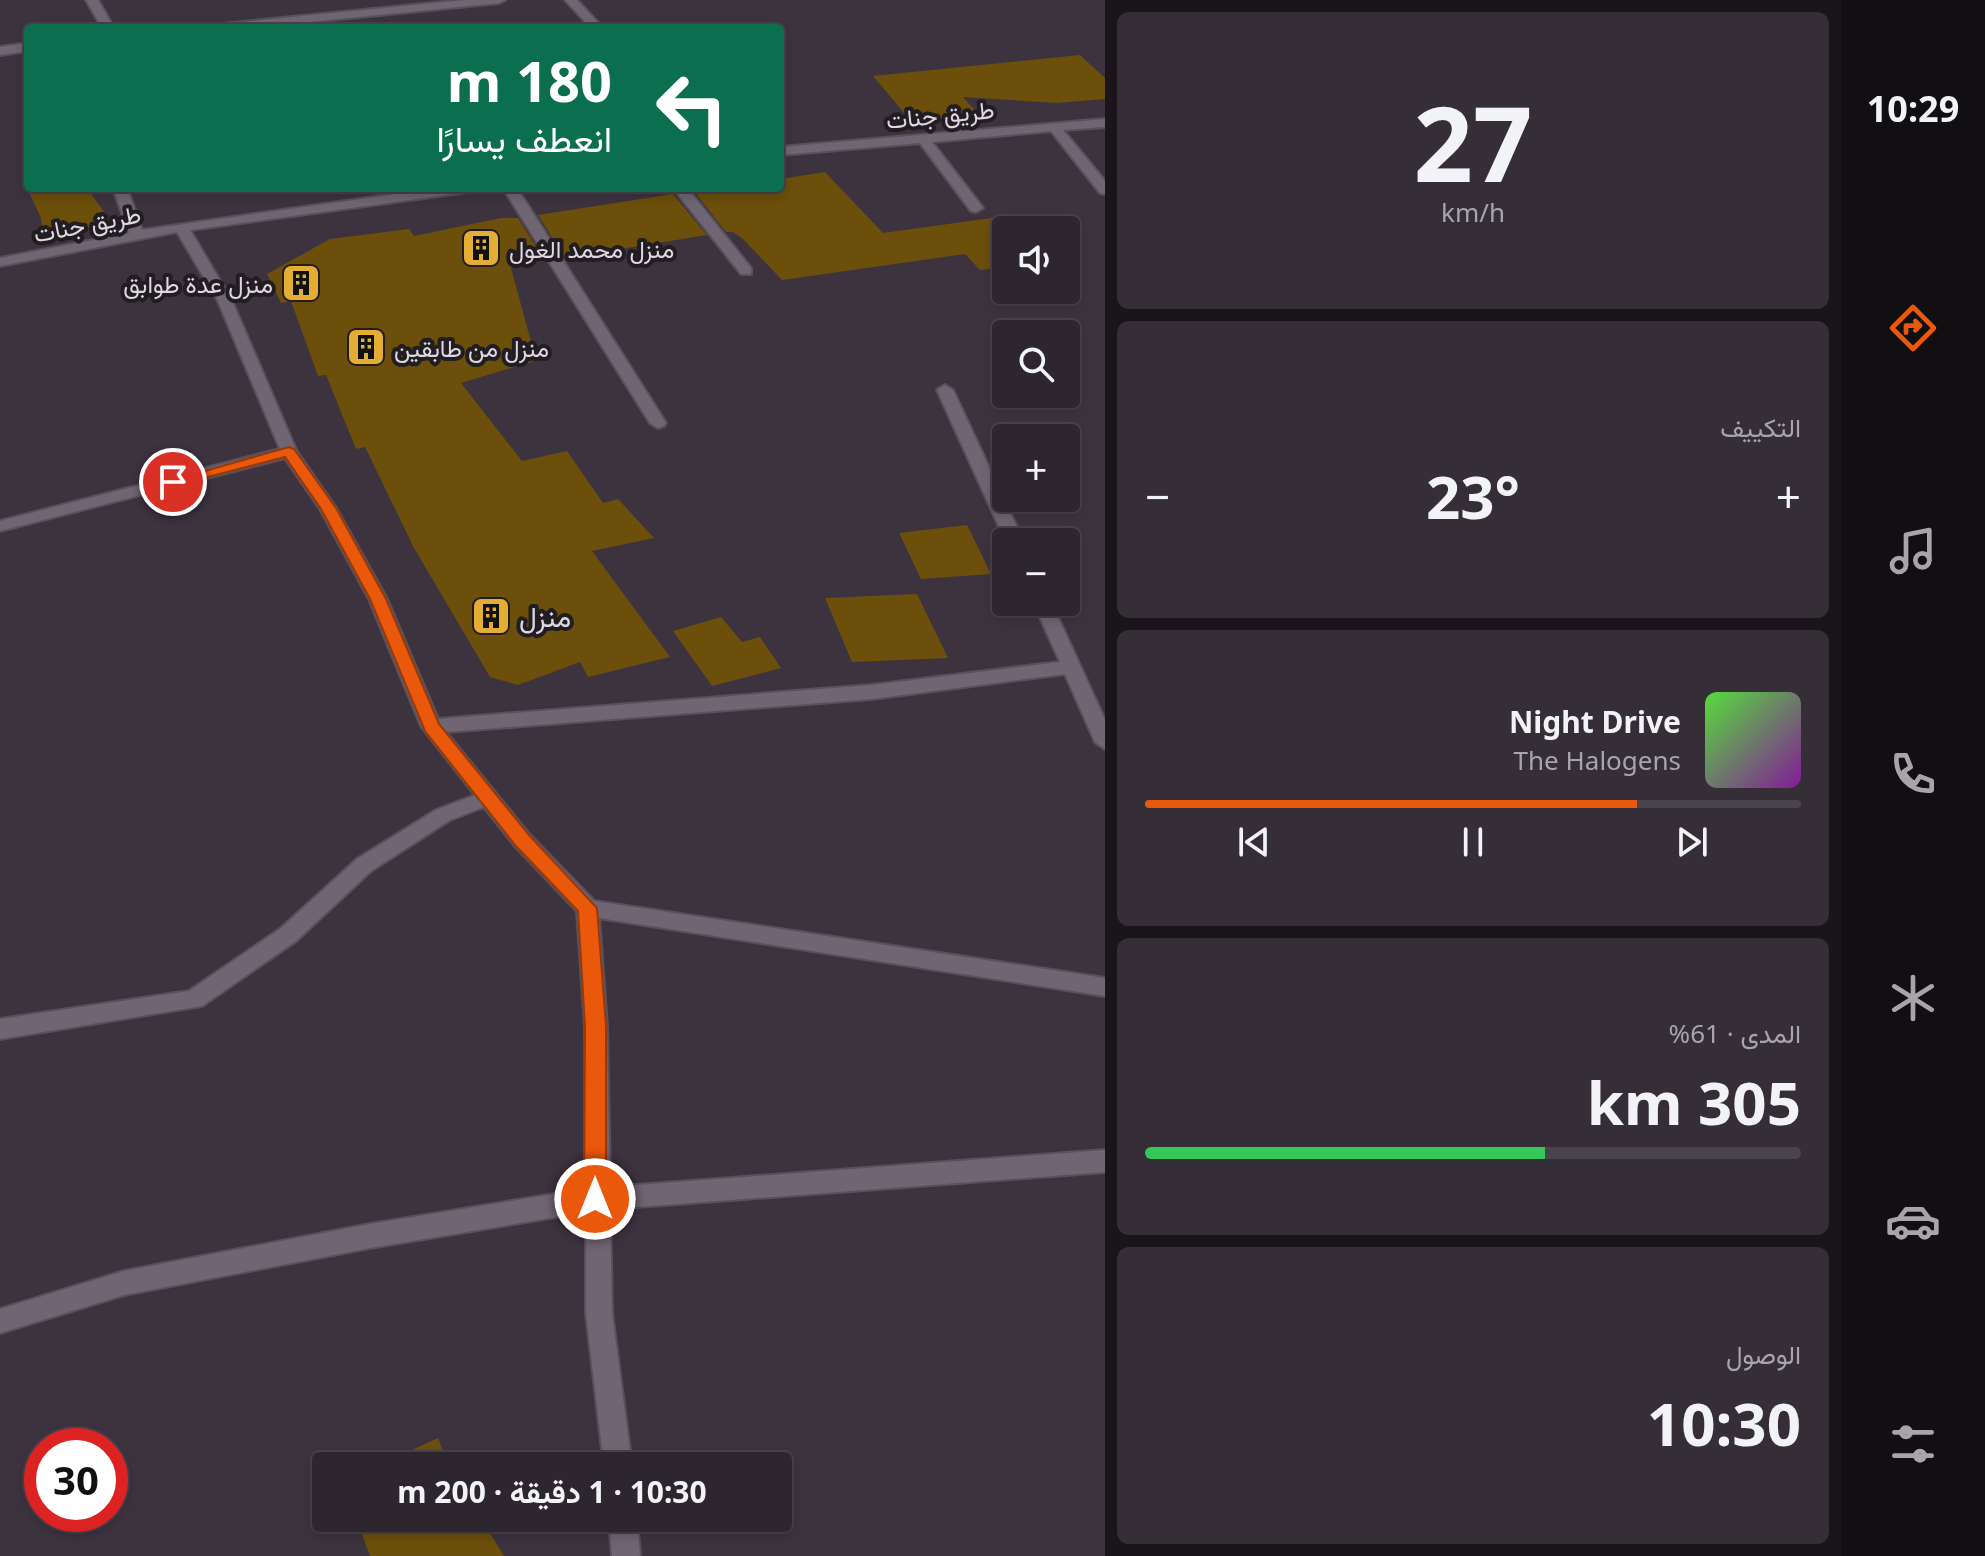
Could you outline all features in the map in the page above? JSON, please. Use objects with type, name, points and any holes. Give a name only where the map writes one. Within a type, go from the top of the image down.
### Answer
[{"type":"street","points":[[92,0],[106,24]]},
{"type":"street","points":[[390,0],[403,16]]},
{"type":"street","points":[[276,24],[403,16],[499,0]]},
{"type":"street","points":[[571,0],[593,24]]},
{"type":"street","points":[[0,51],[24,48]]},
{"type":"street","name":"طريق جنات","points":[[784,151],[1105,123]]},
{"type":"street","points":[[1053,126],[1105,190]]},
{"type":"street","points":[[923,138],[976,208]]},
{"type":"street","points":[[121,192],[137,235]]},
{"type":"street","name":"طريق جنات","points":[[0,262],[181,227],[439,192]]},
{"type":"street","points":[[513,192],[658,423]]},
{"type":"street","points":[[683,192],[746,271]]},
{"type":"street","points":[[181,227],[225,301],[289,452],[328,508],[378,599],[431,726],[487,798],[588,908],[596,1026],[595,1199],[599,1313],[616,1452]]},
{"type":"street","points":[[945,390],[1009,528]]},
{"type":"street","points":[[0,526],[289,452]]},
{"type":"street","points":[[1048,616],[1105,742]]},
{"type":"street","points":[[431,726],[872,692],[1072,667]]},
{"type":"street","points":[[0,1029],[194,999],[288,935],[364,865],[443,815],[487,798]]},
{"type":"street","points":[[588,908],[1105,987]]},
{"type":"street","points":[[0,1321],[124,1283],[370,1236],[595,1199],[1105,1161]]},
{"type":"street","points":[[624,1532],[626,1556]]},
{"type":"building","points":[[1080,55],[1105,78],[1105,99],[1057,103],[963,97],[981,117],[911,121],[873,76]]},
{"type":"building","points":[[825,172],[883,233],[992,218],[992,269],[980,270],[965,254],[782,280],[742,238],[733,232],[726,232],[696,194],[784,192],[784,178]]},
{"type":"building","points":[[29,192],[90,192],[112,223],[43,236],[41,218]]},
{"type":"building","points":[[673,194],[707,235],[565,258],[538,215]]},
{"type":"building","points":[[501,218],[518,218],[545,261],[511,268],[530,338],[551,356],[461,383],[522,461],[567,451],[603,503],[618,499],[654,538],[592,551],[670,657],[588,677],[580,662],[518,685],[490,677],[414,548],[365,447],[356,449],[326,375],[318,376],[291,301],[281,303],[267,274],[330,239],[409,229],[414,236]]},
{"type":"building","points":[[967,525],[991,574],[921,579],[899,533]]},
{"type":"building","points":[[917,594],[948,658],[852,662],[825,598]]},
{"type":"building","points":[[721,617],[742,642],[760,637],[781,668],[712,686],[673,631]]},
{"type":"building","points":[[438,1438],[444,1452],[408,1452]]},
{"type":"building","points":[[361,1532],[489,1532],[504,1556],[370,1556]]},
{"type":"place","name":"منزل محمد الغول","points":[[481,248]]},
{"type":"place","name":"منزل عدة طوابق","points":[[301,283]]},
{"type":"place","name":"منزل من طابقين","points":[[366,347]]},
{"type":"place","name":"منزل","points":[[491,616]]},
{"type":"route","points":[[173,482],[289,452],[328,508],[378,599],[431,726],[522,840],[588,908],[596,1026],[595,1199]]}]
